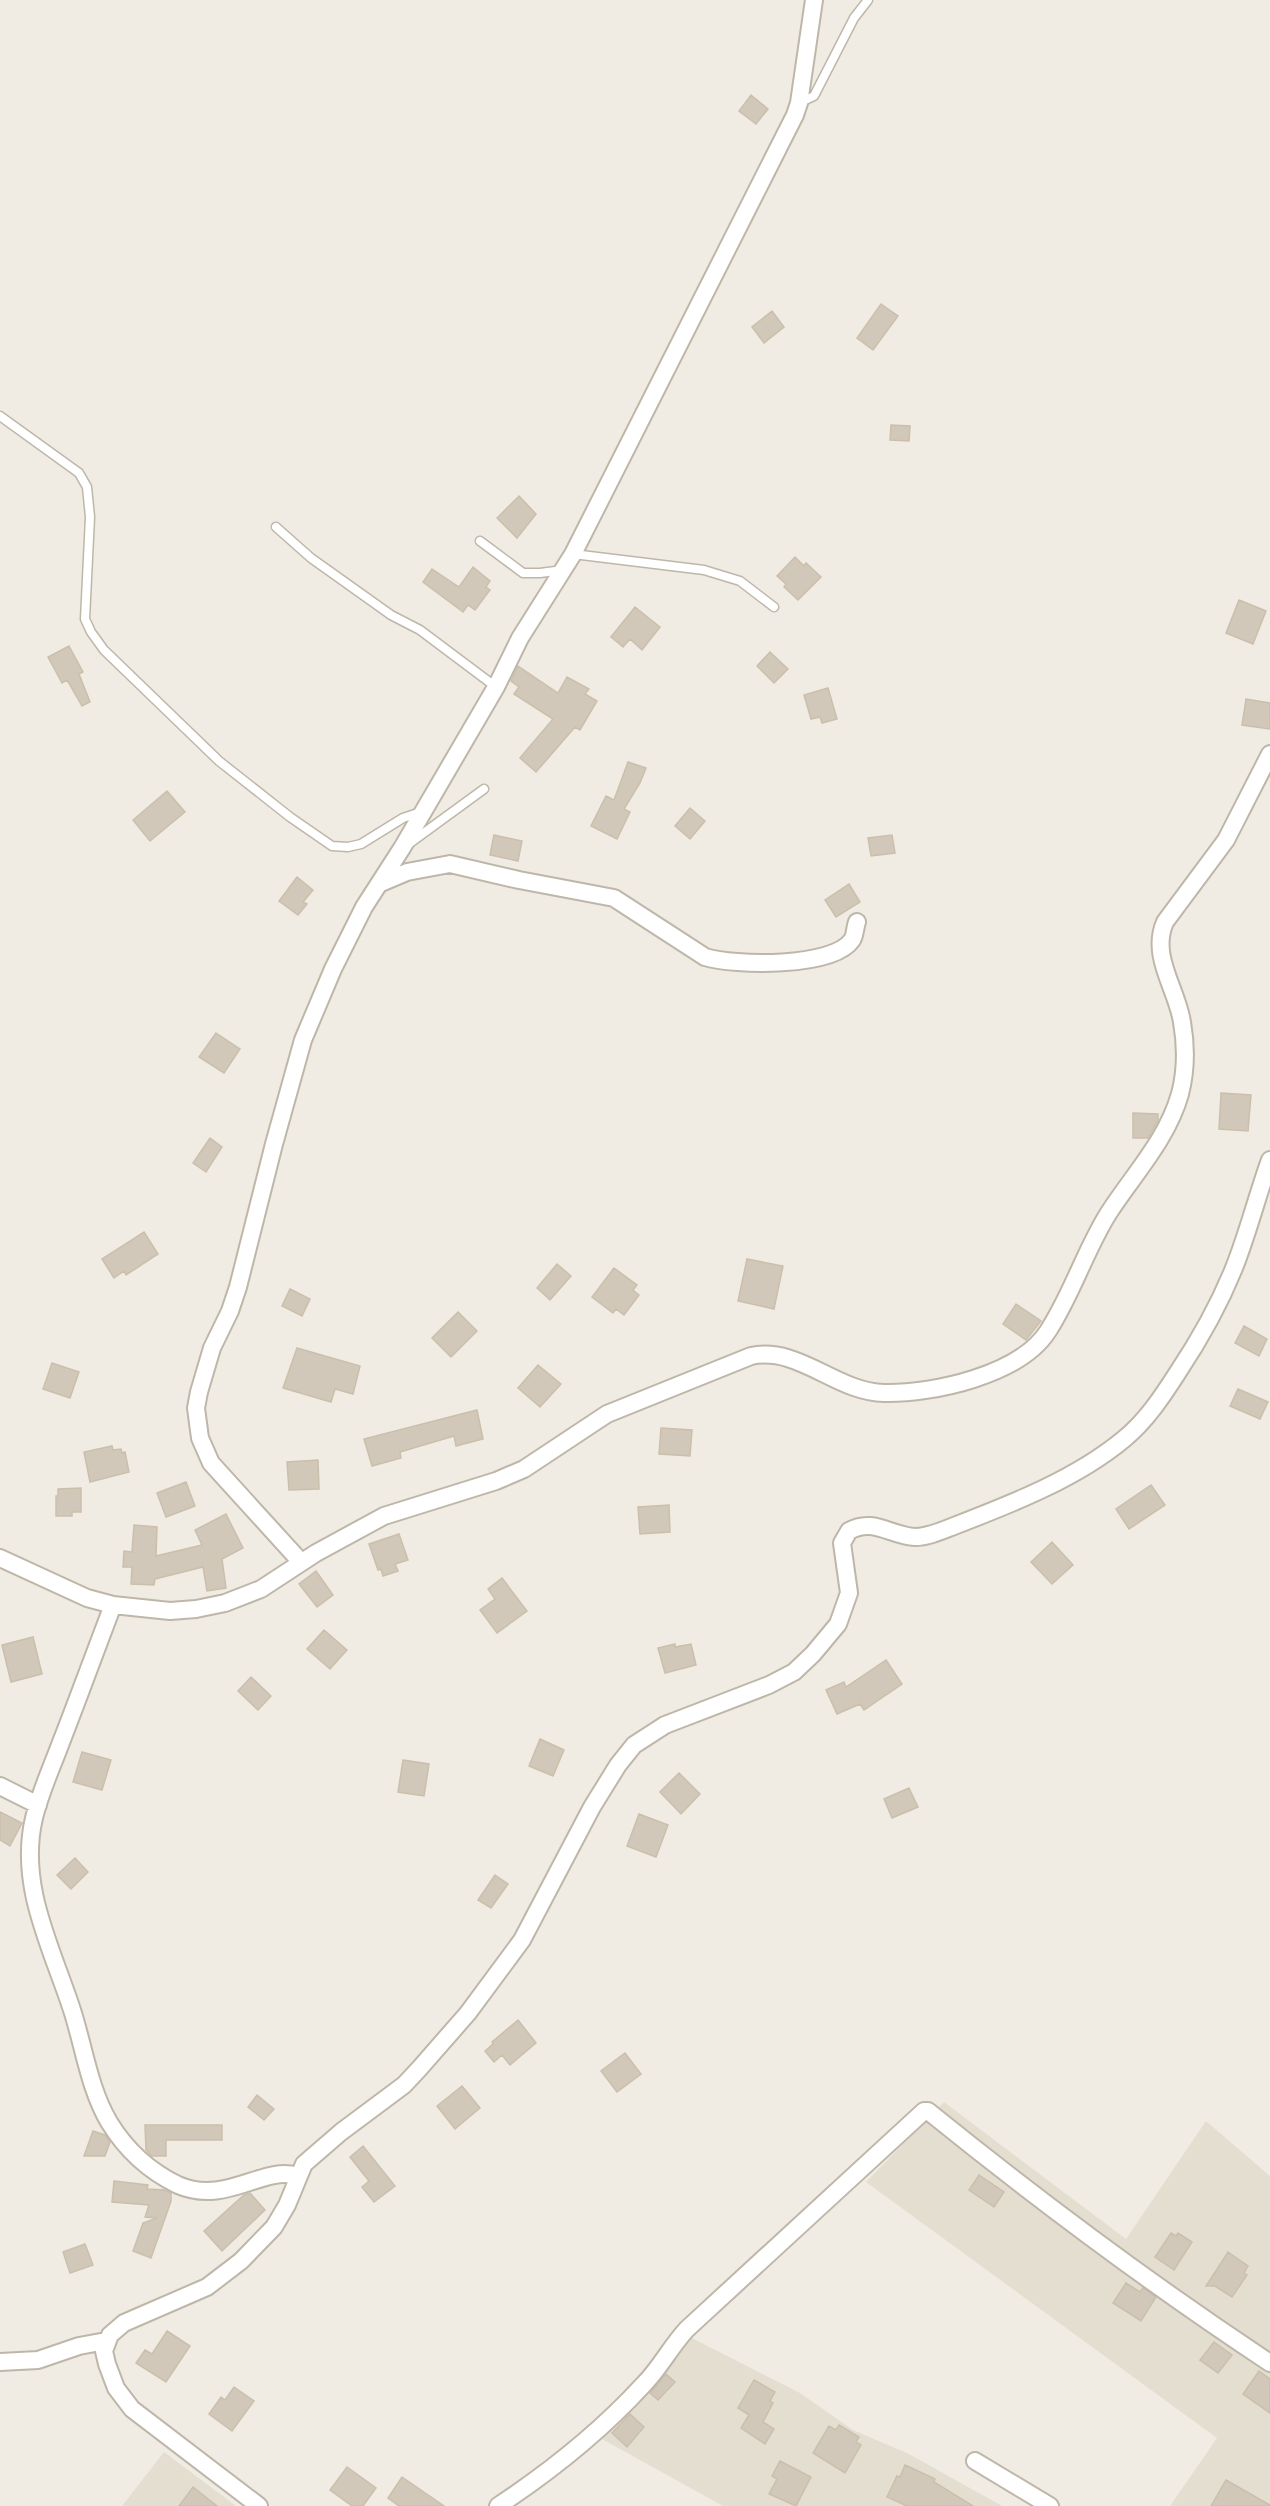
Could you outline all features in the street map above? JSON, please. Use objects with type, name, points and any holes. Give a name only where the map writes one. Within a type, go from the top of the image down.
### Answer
[{"type":"street","points":[[301,1562],[211,1463],[200,1438],[196,1408],[198,1392],[212,1348],[230,1311],[238,1287],[303,1040],[333,969],[364,907],[402,848],[496,687],[520,638],[573,554],[795,116],[799,103],[814,0]]},
{"type":"street","points":[[0,1558],[80,1595],[113,1605],[170,1611],[210,1607],[261,1589],[301,1562],[384,1516],[496,1481],[524,1469],[607,1414],[751,1356],[764,1353],[785,1356],[850,1386],[883,1393],[943,1386],[1001,1369],[1029,1351],[1048,1332],[1093,1239],[1164,1135],[1180,1094],[1185,1056],[1182,1021],[1161,956],[1161,932],[1165,922],[1226,840],[1270,754]]},
{"type":"street","points":[[381,883],[407,872],[450,864],[614,898],[705,957],[722,962],[805,961],[837,952],[852,940],[857,922]]},
{"type":"street","points":[[258,2506],[132,2409],[111,2377],[104,2351],[106,2341],[116,2328],[124,2323],[207,2287],[241,2261],[273,2227],[287,2205],[297,2176],[313,2155],[404,2085],[468,2013],[522,1940],[591,1807],[634,1745],[665,1725],[778,1681],[794,1672],[813,1653],[838,1624],[849,1593],[842,1543],[849,1531],[866,1525],[877,1526],[906,1536],[934,1534],[1024,1496],[1091,1463],[1123,1440],[1145,1419],[1200,1338],[1218,1304],[1234,1268],[1270,1160]]},
{"type":"street","points":[[113,1605],[34,1818],[29,1859],[41,1926],[72,2010],[94,2087],[109,2122],[139,2161],[190,2189],[216,2192],[281,2175],[297,2176]]},
{"type":"street","points":[[0,1786],[38,1805]]},
{"type":"street","points":[[498,2506],[539,2479],[589,2438],[646,2383],[671,2346],[687,2329],[924,2111],[928,2111],[1023,2188],[1121,2261],[1268,2357]]},
{"type":"street","points":[[0,2362],[38,2360],[79,2346],[106,2341]]},
{"type":"street","points":[[975,2461],[1050,2506]]},
{"type":"lane","points":[[799,103],[814,96],[854,18],[868,0]]},
{"type":"lane","points":[[0,416],[79,473],[87,487],[89,528],[85,619],[91,632],[104,650],[219,761],[290,817],[332,846],[348,847],[361,844],[403,818],[424,810]]},
{"type":"lane","points":[[276,527],[311,558],[391,615],[420,630],[496,687]]},
{"type":"lane","points":[[480,541],[523,573],[563,570]]},
{"type":"lane","points":[[573,554],[704,570],[740,581],[774,607]]},
{"type":"lane","points":[[402,848],[484,789]]},
{"type":"shaded area","points":[[944,2102],[1126,2239],[1206,2121],[1270,2176],[1270,2506],[1170,2506],[1217,2438],[866,2182]]},
{"type":"shaded area","points":[[684,2334],[800,2393],[853,2430],[909,2454],[1002,2506],[723,2506],[593,2434]]},
{"type":"shaded area","points":[[164,2452],[236,2506],[122,2506]]},
{"type":"building","points":[[751,95],[768,109],[756,124],[739,111]]},
{"type":"building","points":[[881,304],[898,316],[873,350],[857,338]]},
{"type":"building","points":[[772,311],[784,327],[764,343],[752,327]]},
{"type":"building","points":[[891,425],[910,426],[909,441],[890,440]]},
{"type":"building","points":[[519,496],[536,514],[517,538],[497,518]]},
{"type":"building","points":[[795,557],[804,566],[806,563],[821,577],[798,600],[784,587],[786,584],[777,576]]},
{"type":"building","points":[[473,567],[490,581],[486,587],[490,590],[475,610],[468,605],[463,612],[423,582],[432,569],[459,587]]},
{"type":"building","points":[[1239,600],[1266,611],[1253,644],[1226,633]]},
{"type":"building","points":[[635,607],[660,627],[642,650],[630,639],[623,647],[611,637]]},
{"type":"building","points":[[69,646],[83,672],[79,674],[90,702],[82,706],[67,680],[62,683],[48,657]]},
{"type":"building","points":[[770,652],[788,669],[774,683],[757,666]]},
{"type":"building","points":[[518,666],[558,693],[567,677],[589,689],[585,694],[597,701],[580,730],[575,727],[536,772],[520,758],[553,719],[514,694],[519,687],[511,681]]},
{"type":"building","points":[[828,688],[837,719],[822,723],[820,717],[811,719],[804,695]]},
{"type":"building","points":[[1246,699],[1270,703],[1270,729],[1242,725]]},
{"type":"building","points":[[628,762],[646,768],[640,783],[624,809],[630,812],[617,839],[591,826],[606,796],[614,800]]},
{"type":"building","points":[[167,791],[185,812],[150,841],[133,820]]},
{"type":"building","points":[[690,808],[705,821],[690,839],[675,826]]},
{"type":"building","points":[[494,835],[522,841],[518,861],[490,855]]},
{"type":"building","points":[[892,835],[895,853],[871,856],[868,838]]},
{"type":"building","points":[[297,877],[313,890],[303,902],[307,904],[298,915],[279,901]]},
{"type":"building","points":[[849,884],[860,902],[836,917],[825,900]]},
{"type":"building","points":[[216,1033],[240,1049],[224,1073],[199,1057]]},
{"type":"building","points":[[1221,1093],[1251,1095],[1248,1131],[1219,1129]]},
{"type":"building","points":[[1133,1113],[1158,1114],[1158,1120],[1148,1138],[1133,1138]]},
{"type":"building","points":[[210,1138],[222,1147],[206,1172],[193,1163]]},
{"type":"building","points":[[144,1232],[158,1254],[126,1275],[124,1271],[114,1278],[102,1259]]},
{"type":"building","points":[[747,1259],[783,1266],[774,1309],[738,1301]]},
{"type":"building","points":[[557,1264],[571,1276],[550,1300],[537,1288]]},
{"type":"building","points":[[614,1268],[637,1285],[633,1290],[639,1295],[624,1315],[616,1309],[613,1313],[592,1297]]},
{"type":"building","points":[[290,1289],[310,1299],[302,1316],[282,1306]]},
{"type":"building","points":[[1016,1304],[1041,1321],[1026,1340],[1003,1324]]},
{"type":"building","points":[[458,1312],[477,1331],[451,1357],[432,1338]]},
{"type":"building","points":[[1244,1326],[1267,1339],[1259,1356],[1235,1343]]},
{"type":"building","points":[[297,1348],[360,1366],[353,1394],[335,1389],[331,1402],[283,1388]]},
{"type":"building","points":[[52,1363],[79,1372],[70,1398],[43,1389]]},
{"type":"building","points":[[538,1365],[561,1384],[540,1407],[518,1388]]},
{"type":"building","points":[[1238,1389],[1268,1402],[1260,1419],[1230,1406]]},
{"type":"building","points":[[477,1410],[483,1439],[456,1446],[454,1436],[400,1452],[401,1458],[372,1466],[364,1439]]},
{"type":"building","points":[[661,1428],[692,1430],[690,1456],[659,1454]]},
{"type":"building","points":[[112,1446],[113,1450],[121,1449],[122,1453],[125,1452],[129,1472],[90,1482],[84,1452]]},
{"type":"building","points":[[318,1460],[319,1489],[289,1490],[287,1462]]},
{"type":"building","points":[[186,1482],[195,1506],[166,1517],[157,1493]]},
{"type":"building","points":[[1151,1485],[1165,1505],[1129,1529],[1116,1509]]},
{"type":"building","points":[[81,1488],[81,1512],[72,1512],[72,1516],[56,1516],[58,1489]]},
{"type":"building","points":[[669,1505],[670,1532],[640,1534],[638,1507]]},
{"type":"building","points":[[226,1514],[243,1548],[222,1559],[226,1588],[207,1591],[203,1567],[155,1579],[154,1585],[131,1584],[132,1567],[123,1567],[124,1551],[132,1552],[134,1525],[157,1527],[156,1556],[202,1545],[195,1530]]},
{"type":"building","points":[[399,1534],[408,1560],[395,1564],[398,1571],[383,1576],[381,1569],[378,1570],[369,1544]]},
{"type":"building","points":[[1052,1542],[1073,1565],[1052,1584],[1031,1562]]},
{"type":"building","points":[[316,1571],[333,1595],[317,1607],[299,1584]]},
{"type":"building","points":[[502,1578],[527,1611],[497,1633],[480,1610],[495,1599],[488,1589]]},
{"type":"building","points":[[324,1630],[347,1650],[330,1669],[307,1649]]},
{"type":"building","points":[[33,1637],[42,1674],[11,1682],[2,1645]]},
{"type":"building","points":[[675,1644],[675,1647],[691,1644],[696,1665],[665,1673],[658,1648]]},
{"type":"building","points":[[886,1660],[902,1684],[864,1710],[860,1704],[837,1714],[826,1690],[844,1682],[846,1687]]},
{"type":"building","points":[[251,1677],[271,1696],[258,1710],[238,1691]]},
{"type":"building","points":[[540,1739],[564,1750],[553,1776],[529,1766]]},
{"type":"building","points":[[82,1752],[111,1760],[102,1790],[73,1782]]},
{"type":"building","points":[[403,1760],[429,1764],[424,1796],[398,1792]]},
{"type":"building","points":[[679,1773],[700,1794],[681,1814],[660,1792]]},
{"type":"building","points":[[909,1788],[918,1807],[892,1818],[884,1799]]},
{"type":"building","points":[[0,1812],[22,1823],[10,1846],[0,1840]]},
{"type":"building","points":[[639,1814],[668,1825],[656,1857],[627,1846]]},
{"type":"building","points":[[75,1858],[88,1872],[71,1889],[57,1875]]},
{"type":"building","points":[[495,1875],[508,1884],[491,1908],[478,1900]]},
{"type":"building","points":[[518,2020],[536,2043],[510,2065],[502,2055],[494,2062],[485,2051]]},
{"type":"building","points":[[625,2053],[641,2074],[617,2092],[601,2071]]},
{"type":"building","points":[[462,2086],[480,2108],[455,2129],[437,2106]]},
{"type":"building","points":[[257,2095],[274,2109],[264,2120],[248,2107]]},
{"type":"building","points":[[145,2125],[222,2125],[222,2140],[166,2140],[166,2156],[152,2156],[146,2150]]},
{"type":"building","points":[[93,2131],[105,2135],[110,2142],[105,2156],[84,2156]]},
{"type":"building","points":[[363,2146],[395,2186],[374,2202],[362,2187],[369,2181],[350,2157]]},
{"type":"building","points":[[979,2175],[1004,2192],[994,2207],[969,2190]]},
{"type":"building","points":[[114,2181],[148,2185],[147,2189],[165,2190],[171,2193],[171,2201],[151,2258],[133,2251],[143,2223],[157,2218],[145,2217],[149,2205],[112,2202]]},
{"type":"building","points":[[250,2193],[265,2210],[222,2251],[204,2231],[244,2195]]},
{"type":"building","points":[[1171,2233],[1176,2236],[1178,2233],[1192,2242],[1174,2270],[1155,2257]]},
{"type":"building","points":[[85,2244],[93,2265],[70,2273],[63,2252]]},
{"type":"building","points":[[1228,2252],[1248,2266],[1244,2273],[1247,2275],[1232,2297],[1215,2286],[1206,2286]]},
{"type":"building","points":[[1126,2283],[1140,2292],[1143,2288],[1156,2297],[1141,2321],[1113,2303]]},
{"type":"building","points":[[167,2331],[190,2346],[166,2382],[136,2363],[145,2350],[152,2354]]},
{"type":"building","points":[[1214,2342],[1232,2355],[1218,2373],[1200,2360]]},
{"type":"building","points":[[1259,2371],[1270,2379],[1270,2413],[1243,2394]]},
{"type":"building","points":[[666,2374],[675,2382],[658,2400],[650,2393]]},
{"type":"building","points":[[754,2380],[775,2392],[770,2401],[773,2403],[763,2422],[774,2429],[765,2444],[741,2428],[749,2415],[738,2408]]},
{"type":"building","points":[[234,2387],[254,2401],[232,2431],[209,2414],[221,2397],[225,2400]]},
{"type":"building","points":[[630,2414],[644,2427],[627,2447],[612,2433]]},
{"type":"building","points":[[839,2425],[859,2437],[856,2442],[861,2445],[845,2473],[813,2453],[829,2426],[836,2430]]},
{"type":"building","points":[[780,2461],[811,2477],[796,2506],[769,2494],[777,2479],[772,2476]]},
{"type":"building","points":[[905,2465],[935,2479],[934,2482],[973,2506],[907,2506],[887,2497]]},
{"type":"building","points":[[347,2467],[376,2488],[363,2506],[352,2506],[330,2490]]},
{"type":"building","points":[[402,2477],[444,2506],[399,2506],[388,2498]]},
{"type":"building","points":[[1226,2480],[1270,2505],[1270,2506],[1211,2506]]},
{"type":"building","points":[[193,2487],[217,2506],[179,2506]]}]
